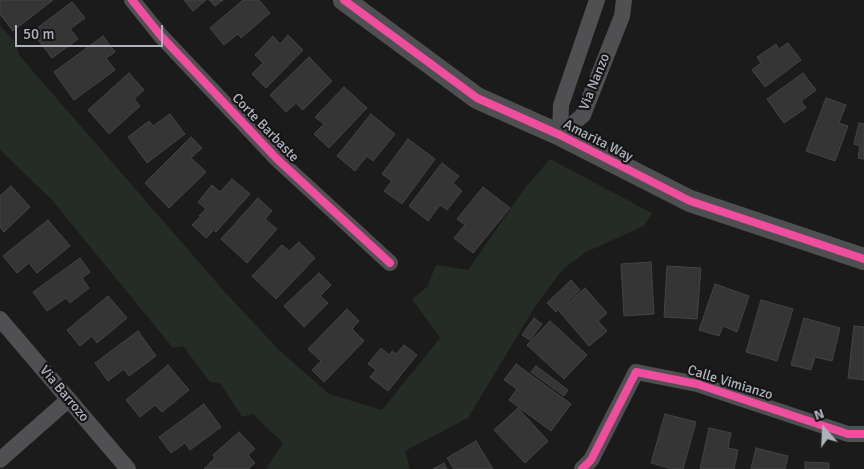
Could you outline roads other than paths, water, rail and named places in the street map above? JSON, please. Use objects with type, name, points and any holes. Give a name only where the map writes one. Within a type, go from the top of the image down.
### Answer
[{"type":"street","name":"Corte Barbaste","points":[[132,0],[161,36],[277,159],[390,263]]},
{"type":"street","name":"Amarita Way","points":[[344,0],[477,98],[560,135],[690,201],[864,259]]},
{"type":"street","name":"Via Nanzo","points":[[560,135],[561,105],[597,0]]},
{"type":"street","name":"Via Nanzo","points":[[560,135],[583,116],[622,16],[624,0]]},
{"type":"street","name":"Via Barrozo","points":[[0,319],[128,469]]},
{"type":"street","name":"Calle Vimianzo","points":[[582,469],[590,460],[636,372],[696,384],[848,434],[864,434]]},
{"type":"street","points":[[0,460],[68,400]]}]
